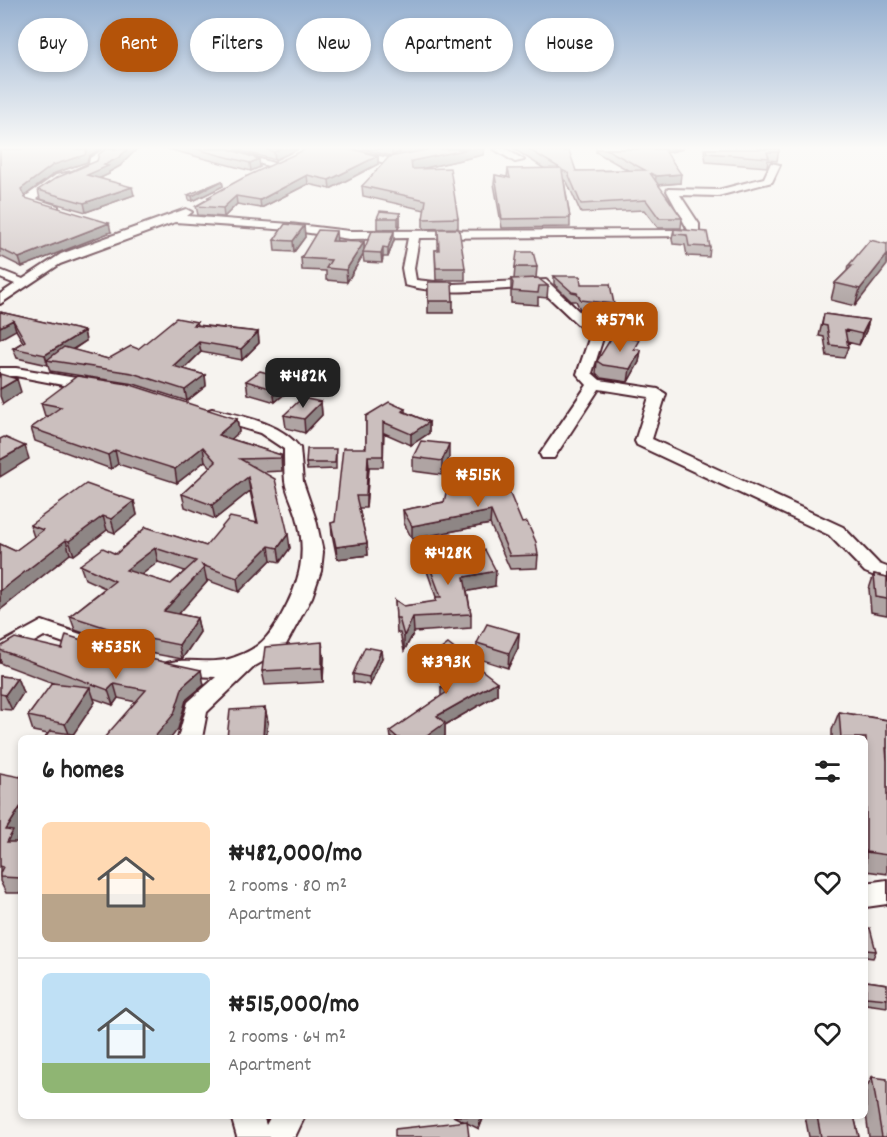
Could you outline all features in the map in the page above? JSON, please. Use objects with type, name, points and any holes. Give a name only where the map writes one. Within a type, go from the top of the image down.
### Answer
[{"type":"street","points":[[32,202],[69,211]]},
{"type":"street","points":[[174,218],[290,227],[349,235],[414,236],[538,232],[695,234],[693,224],[679,202]]},
{"type":"street","points":[[0,300],[25,284],[38,270],[174,218],[193,208]]},
{"type":"street","points":[[121,226],[133,232]]},
{"type":"street","points":[[414,236],[408,268],[410,282],[417,285],[541,283],[597,335],[584,374],[595,384],[658,394],[644,441],[724,481],[836,531],[872,568],[887,575]]},
{"type":"street","points":[[0,274],[25,284]]},
{"type":"street","points":[[0,372],[16,372],[110,388]]},
{"type":"street","points":[[548,454],[595,384]]},
{"type":"street","points":[[154,665],[188,672],[208,671],[240,664],[275,645],[302,597],[311,571],[313,552],[308,520],[294,482],[292,448],[284,440],[233,418],[199,411]]},
{"type":"street","points":[[0,654],[42,628],[110,652]]},
{"type":"street","points":[[191,735],[196,708],[252,658]]},
{"type":"street","points":[[868,895],[887,892]]},
{"type":"street","points":[[248,1119],[253,1137]]},
{"type":"street","points":[[277,1137],[287,1119]]},
{"type":"building","points":[[0,202],[39,202],[109,223],[19,258],[0,249]]},
{"type":"building","points":[[203,202],[229,202],[223,208],[196,206]]},
{"type":"building","points":[[426,202],[455,202],[458,218],[423,219]]},
{"type":"building","points":[[499,202],[567,202],[570,218],[502,219]]},
{"type":"building","points":[[580,202],[613,202],[581,204]]},
{"type":"building","points":[[647,202],[671,202],[682,218],[659,218]]},
{"type":"building","points":[[380,211],[400,213],[398,218],[377,218]]},
{"type":"building","points":[[285,224],[304,226],[293,241],[274,240]]},
{"type":"building","points":[[438,229],[459,229],[465,268],[436,268],[435,250],[439,250]]},
{"type":"building","points":[[674,229],[707,232],[710,247],[689,246],[687,235],[674,234]]},
{"type":"building","points":[[318,230],[336,231],[332,241],[364,242],[346,270],[326,268],[331,260],[301,258]]},
{"type":"building","points":[[372,231],[394,231],[388,248],[383,247],[381,253],[363,252]]},
{"type":"building","points":[[870,240],[887,244],[887,255],[860,289],[835,283],[852,266],[848,266]]},
{"type":"building","points":[[517,252],[533,252],[537,267],[515,267]]},
{"type":"building","points":[[554,276],[580,276],[581,284],[610,284],[614,304],[581,300],[577,293],[572,292]]},
{"type":"building","points":[[538,278],[548,286],[539,286],[538,293],[512,291],[511,279]]},
{"type":"building","points":[[428,282],[452,282],[453,301],[428,301]]},
{"type":"building","points":[[0,312],[84,331],[45,355],[13,348],[25,341],[13,320],[0,327]]},
{"type":"building","points":[[824,314],[869,320],[862,334],[845,330],[848,347],[830,345],[827,326],[822,325]]},
{"type":"building","points":[[176,318],[197,322],[193,325],[258,332],[241,349],[199,342],[173,366],[205,375],[185,390],[132,373],[47,360],[64,347],[108,359],[131,346],[138,349]]},
{"type":"building","points":[[613,335],[639,340],[634,349],[641,350],[630,369],[603,365],[597,361]]},
{"type":"building","points":[[260,371],[286,378],[273,389],[246,381]]},
{"type":"building","points":[[0,374],[17,379],[0,389]]},
{"type":"building","points":[[77,376],[128,384],[237,419],[218,435],[281,455],[281,458],[240,459],[275,479],[288,534],[278,548],[269,546],[237,578],[202,565],[204,568],[164,611],[197,618],[179,645],[129,635],[70,616],[115,581],[80,565],[103,548],[116,554],[146,527],[206,546],[230,517],[258,523],[248,477],[212,505],[182,494],[216,462],[203,447],[175,469],[115,450],[108,455],[31,428],[61,407],[41,403]],"holes":[[[155,548],[196,561],[171,584],[126,570]]]},
{"type":"building","points":[[302,398],[321,402],[304,419],[284,415]]},
{"type":"building","points":[[389,402],[405,409],[402,411],[429,422],[411,434],[383,422],[383,456],[368,456],[366,496],[356,496],[367,543],[336,547],[331,523],[335,522],[343,448],[366,448],[366,416]]},
{"type":"building","points":[[4,437],[25,446],[0,460],[0,439]]},
{"type":"building","points":[[421,441],[449,444],[442,461],[413,457]]},
{"type":"building","points":[[307,449],[336,449],[335,463],[306,463]]},
{"type":"building","points":[[453,461],[485,463],[480,492],[508,489],[522,523],[527,522],[536,542],[538,555],[510,556],[491,511],[412,526],[403,510],[444,502]]},
{"type":"building","points":[[86,484],[134,501],[111,519],[103,516],[69,541],[66,540],[0,591],[0,544],[15,551],[43,530],[30,525]]},
{"type":"building","points":[[485,550],[496,571],[464,577],[471,614],[413,617],[404,636],[399,618],[396,618],[395,600],[404,606],[436,601],[436,597],[441,597],[426,557]]},
{"type":"building","points":[[874,574],[887,577],[887,599],[876,597]]},
{"type":"building","points":[[487,624],[519,633],[509,653],[477,643]]},
{"type":"building","points":[[66,635],[123,653],[201,670],[183,686],[174,714],[156,735],[107,735],[146,690],[114,684],[108,690],[0,650],[0,647],[15,638],[62,649]]},
{"type":"building","points":[[322,642],[322,668],[262,671],[265,647]]},
{"type":"building","points":[[448,644],[497,682],[437,716],[445,723],[428,735],[395,735],[390,731],[447,692],[441,687],[461,676],[432,656]]},
{"type":"building","points":[[365,647],[381,650],[369,677],[353,674]]},
{"type":"building","points":[[0,676],[17,678],[5,695],[0,694]]},
{"type":"building","points":[[52,683],[90,687],[65,724],[28,716]]},
{"type":"building","points":[[265,708],[263,735],[227,735],[230,710]]},
{"type":"building","points":[[839,712],[887,720],[887,855],[868,852],[868,735],[841,735]]},
{"type":"building","points":[[50,731],[72,734],[71,735],[47,735]]},
{"type":"building","points":[[0,773],[18,777],[18,811],[6,830],[13,831],[7,842],[18,842],[18,878],[0,877],[3,867],[0,866]]},
{"type":"building","points":[[868,928],[870,928],[876,951],[868,950]]},
{"type":"building","points":[[868,981],[887,984],[887,999],[868,997]]},
{"type":"building","points":[[872,1077],[887,1079],[887,1137],[882,1137]]},
{"type":"building","points":[[818,1119],[855,1119],[859,1137],[821,1137]]},
{"type":"building","points":[[467,1121],[469,1137],[395,1137],[395,1129]]}]
